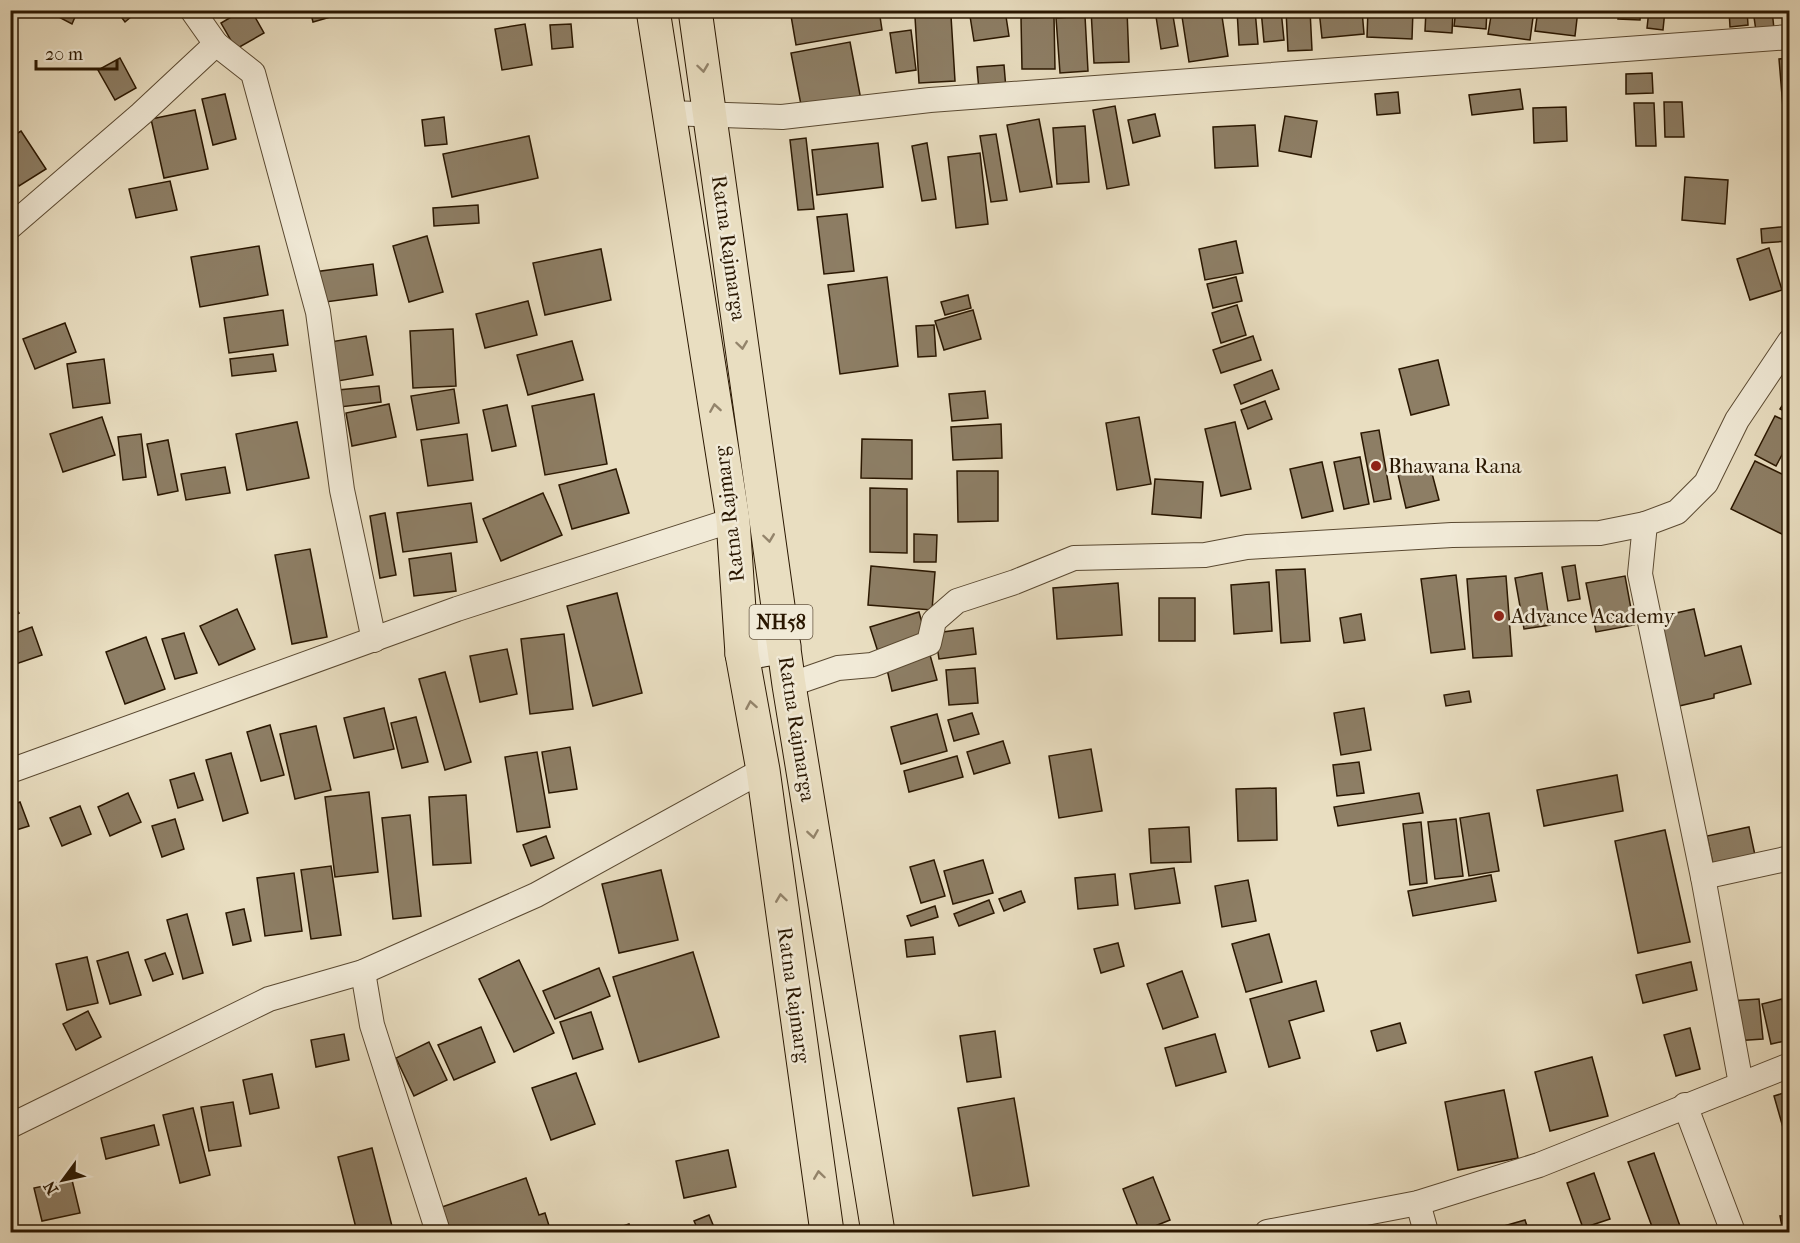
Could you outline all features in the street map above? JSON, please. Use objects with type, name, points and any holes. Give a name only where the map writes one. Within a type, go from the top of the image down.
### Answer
[{"type":"main road","name":"Ratna Rajmarg","points":[[652,10],[734,520],[742,654],[763,770],[827,1233]]},
{"type":"main road","name":"Ratna Rajmarga","points":[[695,10],[789,685],[878,1233]]},
{"type":"main road","points":[[742,654],[784,646]]},
{"type":"street","points":[[192,10],[216,45],[253,73],[315,301],[342,490],[374,640]]},
{"type":"street","points":[[668,113],[782,117],[930,100],[1790,37]]},
{"type":"street","points":[[10,227],[141,114],[216,45]]},
{"type":"street","points":[[789,685],[838,668],[872,666],[929,643],[934,621],[957,601],[1015,582],[1074,558],[1205,555],[1247,547],[1452,535],[1600,533],[1645,524],[1677,512],[1706,483],[1737,420],[1790,341]]},
{"type":"street","points":[[10,771],[457,609],[734,520]]},
{"type":"street","points":[[1645,524],[1640,574],[1703,877],[1741,1084]]},
{"type":"street","points":[[10,1126],[269,999],[363,972],[536,895],[763,770]]},
{"type":"street","points":[[1703,877],[1790,858]]},
{"type":"street","points":[[363,972],[372,1025],[438,1233]]},
{"type":"street","points":[[1267,1233],[1418,1203],[1539,1165],[1790,1065]]},
{"type":"street","points":[[1685,1105],[1719,1188],[1733,1233]]},
{"type":"street","points":[[1418,1203],[1426,1233]]},
{"type":"building","points":[[52,10],[78,10],[72,24],[51,13]]},
{"type":"building","points":[[116,10],[139,10],[125,22]]},
{"type":"building","points":[[243,10],[251,10],[264,33],[236,49],[221,23]]},
{"type":"building","points":[[310,10],[340,10],[341,14],[313,22]]},
{"type":"building","points":[[529,10],[549,10],[530,15]]},
{"type":"building","points":[[790,10],[879,10],[882,30],[796,45]]},
{"type":"building","points":[[969,10],[1005,10],[1009,36],[974,41]]},
{"type":"building","points":[[1091,10],[1127,10],[1129,62],[1094,63]]},
{"type":"building","points":[[1155,10],[1172,10],[1178,46],[1161,49]]},
{"type":"building","points":[[1181,10],[1221,10],[1228,56],[1189,62]]},
{"type":"building","points":[[1237,10],[1255,10],[1258,44],[1239,45]]},
{"type":"building","points":[[1261,10],[1281,10],[1284,40],[1264,42]]},
{"type":"building","points":[[1286,10],[1310,10],[1312,50],[1288,51]]},
{"type":"building","points":[[1319,10],[1362,10],[1364,34],[1322,38]]},
{"type":"building","points":[[1368,10],[1413,10],[1412,39],[1367,37]]},
{"type":"building","points":[[1426,10],[1453,10],[1452,33],[1425,31]]},
{"type":"building","points":[[1456,10],[1487,10],[1486,29],[1454,26]]},
{"type":"building","points":[[1492,10],[1534,10],[1530,40],[1488,34]]},
{"type":"building","points":[[1538,10],[1578,10],[1575,36],[1535,31]]},
{"type":"building","points":[[1619,10],[1641,10],[1640,20],[1618,19]]},
{"type":"building","points":[[1649,10],[1665,10],[1663,30],[1647,28]]},
{"type":"building","points":[[1729,10],[1747,10],[1748,25],[1730,27]]},
{"type":"building","points":[[1753,10],[1772,10],[1774,29],[1756,31]]},
{"type":"building","points":[[951,16],[955,81],[919,83],[915,17]]},
{"type":"building","points":[[1085,16],[1088,71],[1060,73],[1056,18]]},
{"type":"building","points":[[1054,17],[1055,69],[1022,69],[1021,18]]},
{"type":"building","points":[[525,24],[532,65],[502,70],[495,29]]},
{"type":"building","points":[[571,24],[573,47],[552,49],[550,25]]},
{"type":"building","points":[[911,30],[916,70],[896,73],[890,33]]},
{"type":"building","points":[[850,42],[861,100],[802,110],[791,53]]},
{"type":"building","points":[[120,58],[136,88],[115,100],[98,70]]},
{"type":"building","points":[[1790,58],[1790,132],[1785,132],[1779,59]]},
{"type":"building","points":[[1004,65],[1006,89],[979,91],[977,67]]},
{"type":"building","points":[[1652,73],[1653,93],[1626,94],[1626,74]]},
{"type":"building","points":[[1520,89],[1523,109],[1472,115],[1469,95]]},
{"type":"building","points":[[1398,92],[1400,113],[1377,115],[1375,94]]},
{"type":"building","points":[[225,94],[236,139],[213,145],[202,99]]},
{"type":"building","points":[[1664,102],[1682,102],[1684,137],[1665,137]]},
{"type":"building","points":[[1634,103],[1654,103],[1656,146],[1636,146]]},
{"type":"building","points":[[1115,106],[1129,185],[1107,189],[1093,110]]},
{"type":"building","points":[[1566,107],[1567,141],[1534,143],[1533,108]]},
{"type":"building","points":[[195,110],[208,169],[164,178],[151,119]]},
{"type":"building","points":[[1155,114],[1160,136],[1133,143],[1128,120]]},
{"type":"building","points":[[1285,116],[1317,121],[1311,157],[1279,151]]},
{"type":"building","points":[[444,117],[447,144],[425,146],[422,120]]},
{"type":"building","points":[[1039,119],[1052,187],[1020,192],[1007,125]]},
{"type":"building","points":[[1255,125],[1258,166],[1215,168],[1213,127]]},
{"type":"building","points":[[1085,126],[1089,182],[1057,184],[1053,128]]},
{"type":"building","points":[[21,131],[46,169],[19,186],[10,173],[10,138]]},
{"type":"building","points":[[996,134],[1007,200],[991,202],[980,136]]},
{"type":"building","points":[[529,136],[538,178],[452,197],[443,154]]},
{"type":"building","points":[[806,138],[814,209],[798,210],[790,140]]},
{"type":"building","points":[[878,143],[883,187],[817,195],[812,150]]},
{"type":"building","points":[[927,143],[936,199],[922,201],[912,146]]},
{"type":"building","points":[[980,153],[988,224],[956,228],[948,157]]},
{"type":"building","points":[[1685,177],[1728,180],[1725,224],[1682,220]]},
{"type":"building","points":[[170,181],[177,210],[136,218],[129,189]]},
{"type":"building","points":[[478,205],[479,223],[434,226],[433,208]]},
{"type":"building","points":[[847,214],[854,271],[824,274],[817,217]]},
{"type":"building","points":[[1790,226],[1790,241],[1762,243],[1761,229]]},
{"type":"building","points":[[427,236],[443,292],[409,302],[393,246]]},
{"type":"building","points":[[1236,241],[1243,273],[1205,280],[1199,249]]},
{"type":"building","points":[[259,246],[268,295],[200,307],[191,257]]},
{"type":"building","points":[[1769,248],[1782,290],[1750,300],[1737,259]]},
{"type":"building","points":[[601,249],[611,300],[545,315],[533,263]]},
{"type":"building","points":[[373,264],[377,295],[318,303],[314,272]]},
{"type":"building","points":[[887,277],[898,366],[840,374],[828,285]]},
{"type":"building","points":[[1236,277],[1242,301],[1213,308],[1207,284]]},
{"type":"building","points":[[968,295],[971,308],[945,315],[941,302]]},
{"type":"building","points":[[528,301],[537,335],[485,348],[476,314]]},
{"type":"building","points":[[1237,305],[1246,335],[1221,343],[1212,313]]},
{"type":"building","points":[[283,310],[288,345],[229,353],[224,318]]},
{"type":"building","points":[[973,310],[981,339],[944,350],[935,321]]},
{"type":"building","points":[[65,323],[76,352],[35,369],[23,339]]},
{"type":"building","points":[[934,325],[936,356],[918,357],[916,326]]},
{"type":"building","points":[[453,329],[456,386],[413,388],[410,331]]},
{"type":"building","points":[[366,336],[373,375],[338,381],[330,342]]},
{"type":"building","points":[[1253,336],[1261,360],[1221,373],[1213,350]]},
{"type":"building","points":[[572,341],[583,380],[528,395],[517,355]]},
{"type":"building","points":[[273,354],[276,371],[232,376],[230,359]]},
{"type":"building","points":[[104,359],[110,403],[73,408],[67,364]]},
{"type":"building","points":[[1438,360],[1449,405],[1411,415],[1399,369]]},
{"type":"building","points":[[1272,370],[1279,389],[1241,404],[1234,385]]},
{"type":"building","points":[[379,386],[381,402],[340,407],[338,390]]},
{"type":"building","points":[[454,389],[459,423],[417,430],[411,396]]},
{"type":"building","points":[[985,391],[988,418],[952,421],[949,394]]},
{"type":"building","points":[[594,394],[607,464],[545,475],[532,406]]},
{"type":"building","points":[[1790,394],[1790,414],[1780,409]]},
{"type":"building","points":[[1265,401],[1272,419],[1248,429],[1241,410]]},
{"type":"building","points":[[389,404],[396,437],[352,446],[346,413]]},
{"type":"building","points":[[507,405],[516,446],[492,451],[483,410]]},
{"type":"building","points":[[1775,416],[1790,423],[1790,440],[1776,466],[1755,455]]},
{"type":"building","points":[[102,417],[115,455],[63,472],[50,434]]},
{"type":"building","points":[[1139,417],[1151,484],[1117,490],[1106,423]]},
{"type":"building","points":[[297,422],[309,478],[247,490],[236,434]]},
{"type":"building","points":[[1235,422],[1251,489],[1221,496],[1205,429]]},
{"type":"building","points":[[1001,424],[1002,458],[953,460],[951,427]]},
{"type":"building","name":"Bhawana Rana","points":[[1379,430],[1391,499],[1374,502],[1361,433]]},
{"type":"building","points":[[141,434],[146,477],[123,480],[118,437]]},
{"type":"building","points":[[467,434],[473,480],[428,486],[421,440]]},
{"type":"building","points":[[862,439],[912,440],[912,479],[861,478]]},
{"type":"building","points":[[168,440],[178,491],[158,495],[147,444]]},
{"type":"building","points":[[1360,457],[1369,504],[1344,509],[1334,462]]},
{"type":"building","points":[[1755,461],[1790,478],[1790,538],[1731,509]]},
{"type":"building","points":[[1322,462],[1333,511],[1302,518],[1290,469]]},
{"type":"building","points":[[1429,462],[1439,500],[1406,508],[1397,470]]},
{"type":"building","points":[[225,467],[230,493],[186,500],[181,474]]},
{"type":"building","points":[[616,469],[629,513],[572,529],[559,485]]},
{"type":"building","points":[[957,471],[998,471],[998,521],[958,522]]},
{"type":"building","points":[[1155,479],[1203,482],[1201,518],[1152,514]]},
{"type":"building","points":[[870,488],[907,489],[907,553],[870,552]]},
{"type":"building","points":[[543,493],[562,535],[501,561],[483,519]]},
{"type":"building","points":[[471,503],[477,542],[403,552],[397,513]]},
{"type":"building","points":[[385,513],[396,575],[380,578],[370,516]]},
{"type":"building","points":[[914,534],[937,535],[936,562],[914,562]]},
{"type":"building","points":[[310,549],[327,637],[292,644],[275,555]]},
{"type":"building","points":[[451,553],[456,591],[414,596],[409,559]]},
{"type":"building","points":[[1575,565],[1580,599],[1568,601],[1562,567]]},
{"type":"building","points":[[871,566],[935,572],[932,610],[868,605]]},
{"type":"building","points":[[1305,569],[1310,641],[1281,643],[1276,570]]},
{"type":"building","points":[[1542,573],[1550,625],[1524,629],[1515,578]]},
{"type":"building","points":[[1456,575],[1465,649],[1431,653],[1421,579]]},
{"type":"building","points":[[1506,576],[1512,656],[1473,658],[1467,579]]},
{"type":"building","points":[[1625,576],[1634,625],[1596,632],[1586,583]]},
{"type":"building","points":[[1269,582],[1272,631],[1234,634],[1231,585]]},
{"type":"building","points":[[1118,583],[1122,635],[1057,639],[1053,588]]},
{"type":"building","points":[[617,593],[642,693],[593,706],[567,606]]},
{"type":"building","points":[[1159,598],[1195,598],[1195,641],[1159,641]]},
{"type":"building","points":[[10,601],[19,613],[10,619]]},
{"type":"building","points":[[237,609],[255,649],[219,665],[200,626]]},
{"type":"building","points":[[1694,609],[1705,656],[1741,646],[1751,684],[1714,694],[1714,698],[1679,706],[1658,617]]},
{"type":"building","points":[[919,612],[927,640],[879,655],[870,627]]},
{"type":"building","points":[[1361,614],[1365,640],[1344,643],[1340,618]]},
{"type":"building","points":[[32,627],[42,655],[10,666],[10,635]]},
{"type":"building","points":[[973,628],[976,654],[939,659],[935,633]]},
{"type":"building","points":[[184,633],[197,673],[175,679],[162,639]]},
{"type":"building","points":[[564,634],[573,709],[530,714],[521,639]]},
{"type":"building","points":[[146,637],[165,689],[125,704],[106,652]]},
{"type":"building","points":[[507,649],[517,694],[480,702],[470,656]]},
{"type":"building","points":[[930,655],[937,680],[892,691],[886,665]]},
{"type":"building","points":[[975,668],[978,703],[949,705],[946,670]]},
{"type":"building","points":[[445,672],[471,762],[445,770],[419,679]]},
{"type":"building","points":[[1469,691],[1471,702],[1446,706],[1444,695]]},
{"type":"building","points":[[384,708],[394,749],[354,758],[344,718]]},
{"type":"building","points":[[1364,708],[1371,750],[1341,755],[1334,713]]},
{"type":"building","points":[[972,713],[979,734],[954,741],[948,720]]},
{"type":"building","points":[[937,714],[947,751],[901,764],[891,727]]},
{"type":"building","points":[[416,717],[428,762],[402,768],[391,723]]},
{"type":"building","points":[[270,725],[284,775],[261,781],[247,732]]},
{"type":"building","points":[[316,726],[331,790],[295,799],[280,734]]},
{"type":"building","points":[[1003,741],[1010,763],[974,774],[967,752]]},
{"type":"building","points":[[570,747],[577,789],[549,793],[542,752]]},
{"type":"building","points":[[1091,749],[1102,811],[1059,818],[1049,756]]},
{"type":"building","points":[[537,752],[550,827],[517,832],[505,757]]},
{"type":"building","points":[[231,753],[248,813],[223,821],[206,760]]},
{"type":"building","points":[[957,756],[963,777],[909,792],[904,771]]},
{"type":"building","points":[[1359,762],[1364,793],[1337,796],[1333,765]]},
{"type":"building","points":[[194,773],[203,800],[178,808],[170,780]]},
{"type":"building","points":[[1617,775],[1623,811],[1544,826],[1537,790]]},
{"type":"building","points":[[1276,788],[1277,840],[1238,841],[1236,789]]},
{"type":"building","points":[[369,792],[378,872],[335,877],[325,797]]},
{"type":"building","points":[[128,793],[141,822],[110,836],[98,807]]},
{"type":"building","points":[[1419,793],[1423,813],[1338,826],[1334,807]]},
{"type":"building","points":[[466,795],[471,863],[433,865],[429,797]]},
{"type":"building","points":[[20,802],[29,826],[10,832],[10,806]]},
{"type":"building","points":[[80,806],[91,834],[62,846],[50,818]]},
{"type":"building","points":[[1489,813],[1499,871],[1469,876],[1460,818]]},
{"type":"building","points":[[410,815],[421,916],[393,919],[382,818]]},
{"type":"building","points":[[175,819],[184,849],[162,857],[152,826]]},
{"type":"building","points":[[1456,819],[1463,876],[1435,879],[1428,822]]},
{"type":"building","points":[[1421,822],[1427,883],[1410,885],[1403,824]]},
{"type":"building","points":[[1189,827],[1191,862],[1151,863],[1149,829]]},
{"type":"building","points":[[1749,827],[1756,860],[1714,869],[1707,836]]},
{"type":"building","points":[[1665,830],[1690,942],[1638,953],[1615,841]]},
{"type":"building","points":[[546,836],[554,858],[531,866],[523,845]]},
{"type":"building","points":[[934,860],[945,896],[921,903],[910,867]]},
{"type":"building","points":[[983,860],[993,893],[953,904],[944,871]]},
{"type":"building","points":[[331,866],[341,935],[311,939],[301,870]]},
{"type":"building","points":[[1174,868],[1180,903],[1135,909],[1130,874]]},
{"type":"building","points":[[661,870],[678,940],[619,953],[602,884]]},
{"type":"building","points":[[294,873],[302,931],[265,936],[257,878]]},
{"type":"building","points":[[1115,874],[1118,905],[1078,909],[1075,878]]},
{"type":"building","points":[[1491,875],[1496,901],[1413,916],[1408,891]]},
{"type":"building","points":[[1248,880],[1256,921],[1222,927],[1215,886]]},
{"type":"building","points":[[1021,891],[1025,902],[1004,911],[999,899]]},
{"type":"building","points":[[989,900],[994,913],[959,926],[954,914]]},
{"type":"building","points":[[935,906],[938,917],[911,926],[907,916]]},
{"type":"building","points":[[244,909],[251,941],[233,945],[226,913]]},
{"type":"building","points":[[187,914],[203,973],[183,979],[167,920]]},
{"type":"building","points":[[1269,934],[1282,982],[1246,992],[1232,944]]},
{"type":"building","points":[[933,937],[935,954],[907,957],[905,940]]},
{"type":"building","points":[[1118,943],[1124,966],[1101,973],[1094,949]]},
{"type":"building","points":[[128,952],[141,995],[110,1004],[97,961]]},
{"type":"building","points":[[693,952],[719,1037],[639,1062],[613,977]]},
{"type":"building","points":[[165,953],[173,974],[153,981],[145,960]]},
{"type":"building","points":[[87,957],[98,1003],[67,1010],[56,964]]},
{"type":"building","points":[[519,960],[554,1033],[514,1052],[479,979]]},
{"type":"building","points":[[1691,962],[1697,990],[1643,1003],[1636,975]]},
{"type":"building","points":[[599,968],[610,996],[555,1019],[543,991]]},
{"type":"building","points":[[1182,971],[1198,1017],[1163,1029],[1147,984]]},
{"type":"building","points":[[1316,981],[1324,1011],[1289,1021],[1300,1058],[1269,1067],[1250,999]]},
{"type":"building","points":[[1759,999],[1763,1039],[1734,1041],[1730,1001]]},
{"type":"building","points":[[1782,999],[1790,1040],[1771,1044],[1762,1004]]},
{"type":"building","points":[[88,1011],[101,1037],[76,1050],[63,1024]]},
{"type":"building","points":[[591,1012],[603,1049],[573,1059],[560,1022]]},
{"type":"building","points":[[1400,1023],[1406,1043],[1377,1051],[1371,1031]]},
{"type":"building","points":[[481,1027],[495,1062],[454,1080],[438,1045]]},
{"type":"building","points":[[1690,1028],[1700,1069],[1676,1076],[1664,1035]]},
{"type":"building","points":[[995,1031],[1001,1077],[967,1082],[960,1036]]},
{"type":"building","points":[[344,1034],[349,1060],[316,1067],[311,1040]]},
{"type":"building","points":[[1215,1034],[1226,1072],[1176,1086],[1165,1048]]},
{"type":"building","points":[[429,1042],[447,1080],[414,1096],[396,1058]]},
{"type":"building","points":[[1592,1057],[1608,1116],[1550,1131],[1535,1072]]},
{"type":"building","points":[[576,1073],[595,1124],[551,1140],[532,1088]]},
{"type":"building","points":[[272,1074],[279,1108],[250,1114],[243,1080]]},
{"type":"building","points":[[1504,1090],[1518,1158],[1458,1170],[1445,1102]]},
{"type":"building","points":[[1790,1091],[1790,1152],[1774,1096]]},
{"type":"building","points":[[1014,1098],[1029,1186],[973,1196],[958,1108]]},
{"type":"building","points":[[233,1102],[241,1146],[209,1151],[201,1107]]},
{"type":"building","points":[[193,1108],[210,1175],[180,1183],[163,1115]]},
{"type":"building","points":[[154,1125],[159,1145],[106,1159],[101,1138]]},
{"type":"building","points":[[372,1148],[393,1230],[357,1232],[338,1157]]},
{"type":"building","points":[[728,1150],[736,1187],[684,1198],[676,1161]]},
{"type":"building","points":[[1654,1153],[1681,1229],[1654,1232],[1628,1162]]},
{"type":"building","points":[[1594,1173],[1610,1219],[1583,1228],[1567,1183]]},
{"type":"building","points":[[1153,1177],[1170,1220],[1140,1232],[1123,1189]]},
{"type":"building","points":[[526,1178],[539,1215],[545,1213],[551,1232],[451,1232],[442,1207]]},
{"type":"building","points":[[72,1180],[80,1213],[42,1221],[34,1188]]},
{"type":"building","points":[[709,1215],[716,1232],[699,1232],[694,1221]]},
{"type":"building","points":[[1790,1215],[1790,1232],[1783,1232],[1780,1216]]},
{"type":"building","points":[[1525,1220],[1529,1232],[1483,1232]]},
{"type":"building","points":[[629,1224],[632,1232],[606,1232]]},
{"type":"place","name":"Bhawana Rana","points":[[1376,466]]},
{"type":"place","name":"Advance Academy","points":[[1499,616]]}]
